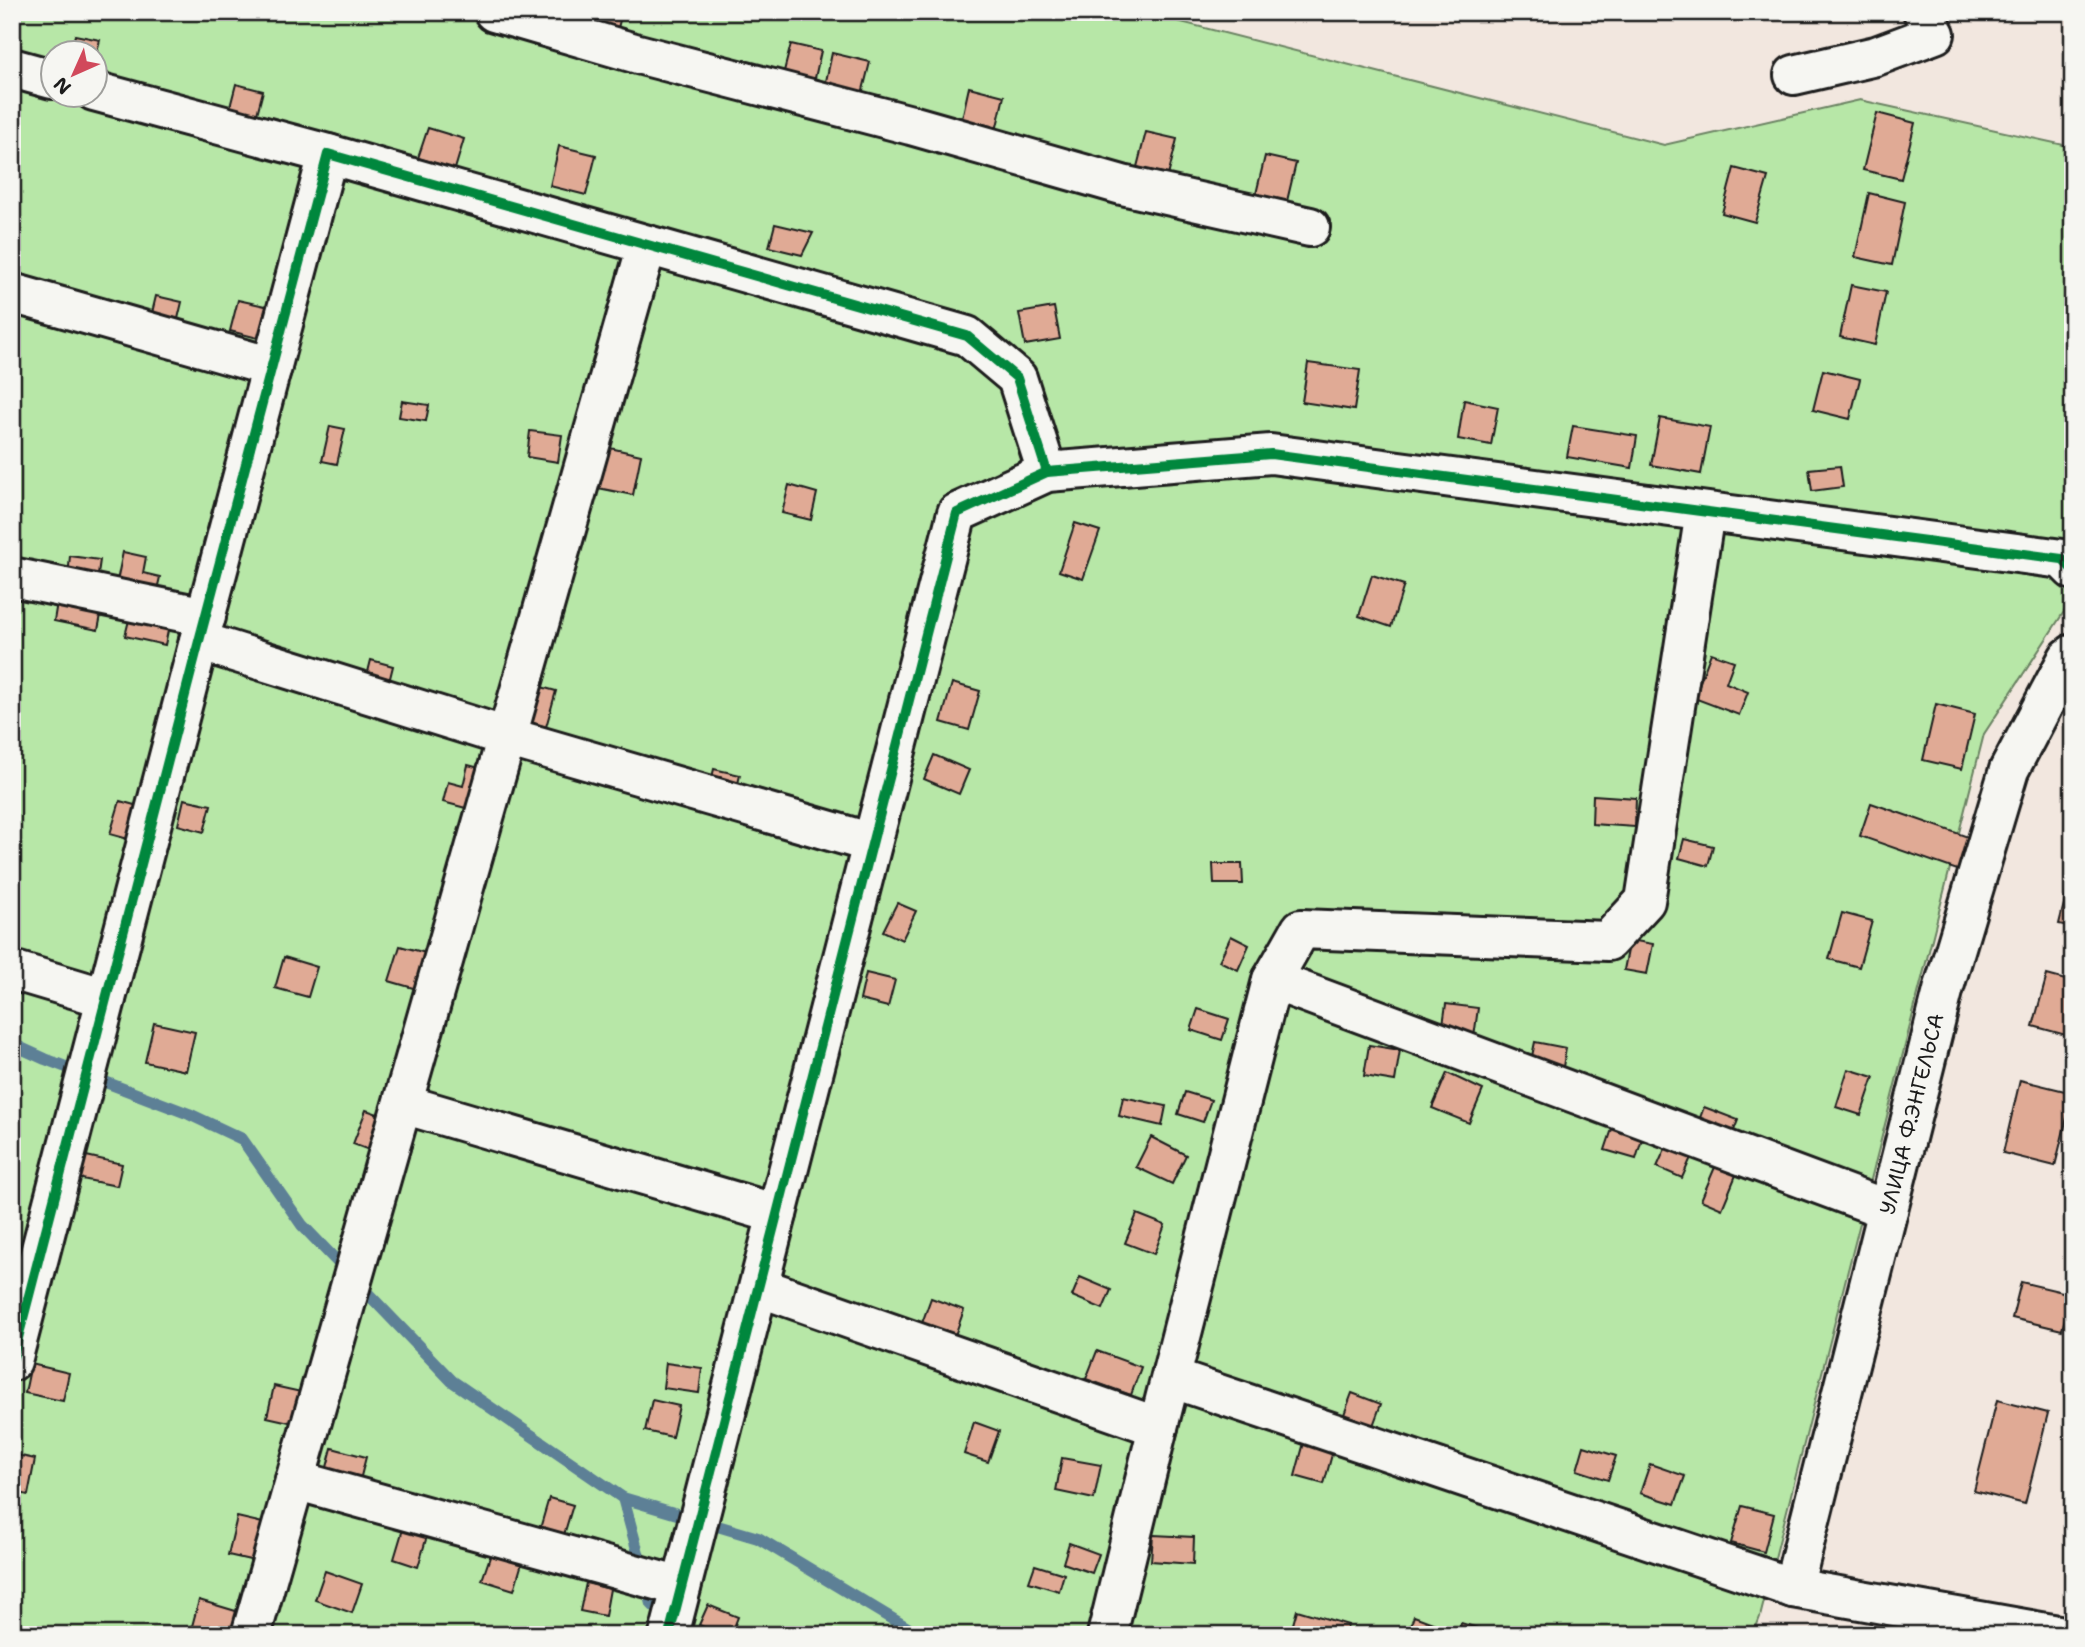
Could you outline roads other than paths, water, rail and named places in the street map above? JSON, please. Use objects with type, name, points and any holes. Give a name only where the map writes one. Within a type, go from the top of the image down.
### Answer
[{"type":"street","points":[[494,12],[638,54],[911,125],[1122,185],[1310,226]]},
{"type":"street","points":[[1794,75],[1876,56],[1935,34],[1923,12]]},
{"type":"street","points":[[12,68],[38,75]]},
{"type":"street","points":[[108,94],[967,336],[1017,378],[1047,472]]},
{"type":"street","points":[[12,1361],[328,154]]},
{"type":"street","points":[[251,1635],[647,245]]},
{"type":"street","points":[[12,293],[272,367]]},
{"type":"street","points":[[669,1635],[957,513],[1047,472],[1271,454],[2062,559],[2073,570]]},
{"type":"street","points":[[1107,1635],[1272,980],[1301,929],[1608,941],[1645,901],[1705,512]]},
{"type":"street","points":[[12,577],[202,629],[507,737],[872,843]]},
{"type":"street","name":"УЛИЦА Ф.ЭНГЕЛЬСА","points":[[1793,1588],[1944,988],[2009,770],[2068,658],[2073,654]]},
{"type":"street","points":[[12,970],[107,999]]},
{"type":"street","points":[[1272,980],[1888,1210]]},
{"type":"street","points":[[403,1104],[777,1214]]},
{"type":"street","points":[[759,1287],[1158,1427]]},
{"type":"street","points":[[1171,1378],[1793,1588],[2058,1635]]},
{"type":"street","points":[[295,1480],[681,1587]]},
{"type":"waterway","points":[[12,1044],[189,1114],[242,1139],[302,1225],[452,1381],[623,1498],[758,1538],[919,1635]]},
{"type":"waterway","points":[[623,1498],[652,1604],[668,1620]]}]
